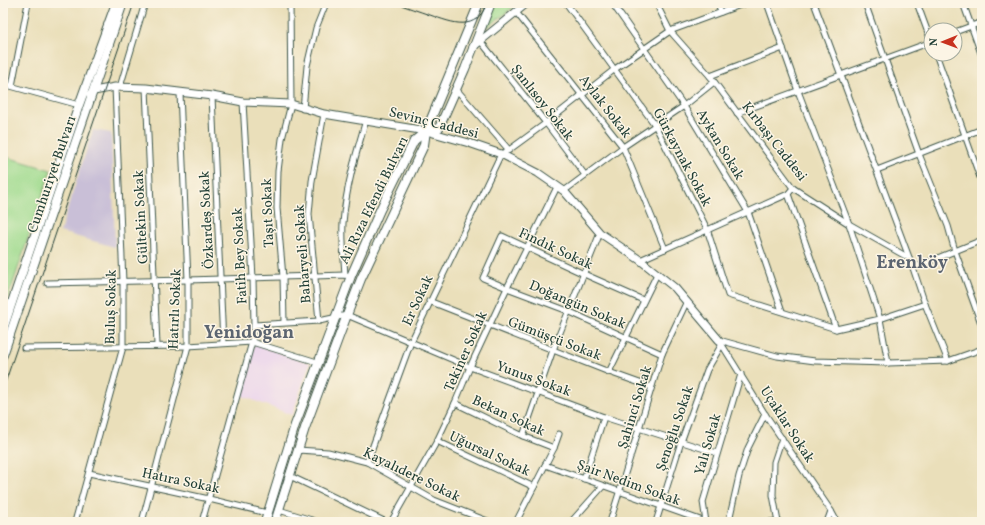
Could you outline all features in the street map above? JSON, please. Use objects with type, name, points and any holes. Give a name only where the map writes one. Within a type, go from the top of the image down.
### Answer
[{"type":"main road","name":"Cumhuriyet Bulvarı","points":[[3,329],[79,105],[116,3]]},
{"type":"main road","name":"Cumhuriyet Bulvarı","points":[[3,354],[123,3]]},
{"type":"main road","points":[[426,131],[479,3]]},
{"type":"main road","points":[[426,131],[439,128],[465,69],[491,3]]},
{"type":"main road","points":[[451,71],[456,63],[473,47],[484,41],[527,3]]},
{"type":"main road","points":[[465,69],[484,41]]},
{"type":"main road","name":"Sevinç Caddesi","points":[[94,91],[117,87],[146,88],[212,96],[243,102],[291,104],[324,114],[426,131],[501,154],[538,173],[564,191],[600,233],[640,260],[675,288],[721,342]]},
{"type":"main road","points":[[79,105],[94,91]]},
{"type":"main road","name":"Ali Rıza Efendi Bulvarı","points":[[265,522],[294,424],[334,319],[348,276],[414,141],[426,131]]},
{"type":"main road","name":"Ali Rıza Efendi Bulvarı","points":[[275,522],[298,450],[347,315],[424,145],[426,131]]},
{"type":"street","points":[[12,86],[28,3]]},
{"type":"street","name":"Buluş Sokak","points":[[75,522],[123,347],[123,282],[117,87],[145,3]]},
{"type":"street","name":"Taşıt Sokak","points":[[284,322],[277,208],[278,171],[282,139],[291,104],[290,3]]},
{"type":"street","points":[[304,109],[307,66],[316,28],[326,3]]},
{"type":"street","name":"Gürkaynak Sokak","points":[[566,3],[655,125],[707,230],[728,295],[782,311]]},
{"type":"street","name":"Aykan Sokak","points":[[612,3],[684,106],[748,212],[782,311]]},
{"type":"street","name":"Kırbaşı Caddesi","points":[[656,3],[670,31],[710,76],[793,188],[849,224],[909,258]]},
{"type":"street","points":[[718,3],[721,12]]},
{"type":"street","points":[[501,154],[509,150],[583,96],[615,70],[670,31],[746,3]]},
{"type":"street","points":[[767,3],[798,91],[849,224],[880,319],[888,363]]},
{"type":"street","points":[[814,3],[948,361]]},
{"type":"street","points":[[865,3],[919,154],[948,226],[955,251],[982,326]]},
{"type":"street","points":[[917,3],[924,22]]},
{"type":"street","points":[[963,3],[982,56]]},
{"type":"street","name":"Aylak Sokak","points":[[516,12],[623,147],[665,249]]},
{"type":"street","points":[[963,29],[982,22]]},
{"type":"street","name":"Şanlısoy Sokak","points":[[484,41],[585,176]]},
{"type":"street","points":[[737,113],[923,44]]},
{"type":"street","points":[[710,76],[783,48]]},
{"type":"street","points":[[939,62],[982,183]]},
{"type":"street","points":[[564,191],[623,147],[684,106],[714,82]]},
{"type":"street","points":[[3,84],[79,105]]},
{"type":"street","name":"Gültekin Sokak","points":[[146,88],[157,345]]},
{"type":"street","points":[[456,89],[509,150]]},
{"type":"street","name":"Hatırlı Sokak","points":[[142,522],[188,346],[188,280],[180,92]]},
{"type":"street","name":"Özkardeş Sokak","points":[[212,96],[223,343]]},
{"type":"street","name":"Fatih Bey Sokak","points":[[202,522],[252,342],[254,325],[253,278],[243,102]]},
{"type":"street","name":"Baharyeli Sokak","points":[[319,321],[309,214],[312,182],[324,114]]},
{"type":"street","points":[[47,283],[348,276],[343,224],[346,196],[352,165],[366,120]]},
{"type":"street","points":[[877,170],[982,129]]},
{"type":"street","name":"Er Sokak","points":[[367,462],[411,342],[429,301],[501,154]]},
{"type":"street","name":"Tekiner Sokak","points":[[391,522],[455,404],[470,367],[507,288],[557,187]]},
{"type":"street","points":[[640,260],[788,194],[793,188]]},
{"type":"street","points":[[788,194],[836,329]]},
{"type":"street","points":[[523,436],[553,350],[600,233]]},
{"type":"street","name":"Fındık Sokak","points":[[483,278],[502,236],[643,300]]},
{"type":"street","points":[[913,268],[982,240]]},
{"type":"street","points":[[609,372],[657,274]]},
{"type":"street","name":"Doğangün Sokak","points":[[483,278],[568,311],[662,354]]},
{"type":"street","name":"Gümüşçü Sokak","points":[[429,301],[490,326],[651,387]]},
{"type":"street","name":"Şahinci Sokak","points":[[610,522],[662,354],[687,301]]},
{"type":"street","points":[[782,311],[836,329],[880,319],[926,304]]},
{"type":"street","points":[[254,325],[319,321],[347,315]]},
{"type":"street","name":"Yunus Sokak","points":[[347,315],[470,367],[604,417],[717,453]]},
{"type":"street","points":[[24,348],[123,347],[157,345],[188,346],[252,342],[317,362]]},
{"type":"street","points":[[721,342],[777,356],[807,360],[888,363],[948,361],[982,349]]},
{"type":"street","name":"Uçaklar Sokak","points":[[721,342],[765,414],[837,522]]},
{"type":"street","name":"Şenoğlu Sokak","points":[[656,522],[681,442],[707,370],[721,342]]},
{"type":"street","name":"Yalı Sokak","points":[[706,522],[703,502],[741,374]]},
{"type":"street","name":"Bekan Sokak","points":[[455,404],[523,436],[554,448]]},
{"type":"street","points":[[730,516],[739,476],[748,448],[765,414]]},
{"type":"street","points":[[584,479],[604,417]]},
{"type":"street","points":[[516,522],[554,448],[559,434]]},
{"type":"street","points":[[770,522],[778,522],[773,495],[774,462],[782,438]]},
{"type":"street","name":"Uğursal Sokak","points":[[436,441],[534,487]]},
{"type":"street","name":"Kayalıdere Sokak","points":[[298,450],[328,452],[367,462],[410,488],[434,500],[490,522]]},
{"type":"street","name":"Şair Nedim Sokak","points":[[545,465],[699,521],[706,522]]},
{"type":"street","name":"Hatıra Sokak","points":[[88,473],[267,513]]},
{"type":"street","points":[[290,476],[386,522]]},
{"type":"street","points":[[571,522],[603,486]]},
{"type":"street","points":[[279,510],[306,521],[318,522]]},
{"type":"street","points":[[826,522],[831,511]]},
{"type":"shaded area","points":[[93,130],[111,133],[115,247],[60,232]]},
{"type":"shaded area","points":[[254,344],[310,363],[292,415],[240,395]]},
{"type":"green space","points":[[495,3],[519,3],[486,28]]},
{"type":"green space","points":[[3,156],[51,170],[3,313]]},
{"type":"tram line","points":[[3,389],[134,3]]},
{"type":"tram line","points":[[395,3],[455,23],[470,22],[477,19],[487,3]]},
{"type":"district","name":"Erenköy","points":[[912,262]]},
{"type":"district","name":"Yenidoğan","points":[[249,332]]}]
